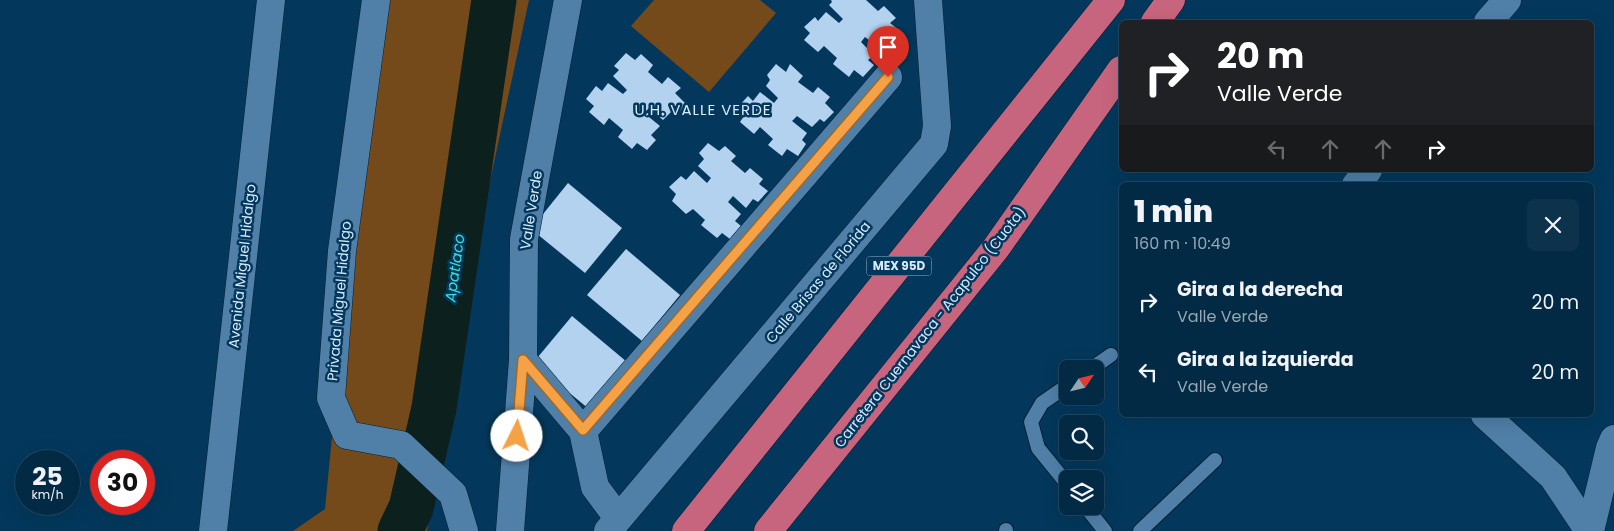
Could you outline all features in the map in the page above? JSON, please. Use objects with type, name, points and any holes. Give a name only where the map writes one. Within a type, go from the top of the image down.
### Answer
[{"type":"highway","name":"MEX 95D","points":[[686,531],[1111,0]]},
{"type":"highway","points":[[1156,20],[1171,0]]},
{"type":"highway","name":"Carretera Cuernavaca - Acapulco (Cuota)","points":[[768,531],[996,248],[1119,73]]},
{"type":"street","name":"Avenida Miguel Hidalgo","points":[[213,531],[271,0]]},
{"type":"street","name":"Privada Miguel Hidalgo","points":[[376,0],[342,251],[331,398],[347,435],[401,445],[453,494],[464,531]]},
{"type":"street","name":"Valle Verde","points":[[510,531],[523,360],[524,239],[568,0]]},
{"type":"street","name":"Calle Brisas de Florida","points":[[613,524],[934,144],[937,126],[928,0]]},
{"type":"street","points":[[1490,20],[1507,0]]},
{"type":"street","points":[[583,430],[888,77]]},
{"type":"street","points":[[1358,182],[1366,172]]},
{"type":"street","points":[[523,360],[583,430],[595,487],[613,524]]},
{"type":"street","points":[[1487,417],[1553,477],[1590,531]]},
{"type":"street","points":[[1590,531],[1610,448],[1614,439]]},
{"type":"lane","points":[[1104,360],[1111,355]]},
{"type":"lane","points":[[1059,391],[1042,403],[1031,422],[1038,448],[1059,474]]},
{"type":"lane","points":[[1140,531],[1215,460]]},
{"type":"lane","points":[[1092,515],[1105,531]]},
{"type":"shaded area","points":[[380,0],[529,0],[460,320],[427,531],[293,531],[325,509],[370,45]]},
{"type":"shaded area","points":[[654,0],[760,0],[776,13],[709,92],[631,26]]},
{"type":"building","points":[[831,0],[866,0],[878,11],[884,6],[896,18],[890,23],[899,30],[890,42],[885,40],[878,47],[865,37],[861,42],[874,55],[868,60],[874,65],[863,77],[854,70],[849,77],[833,64],[837,58],[824,46],[818,52],[804,40],[810,33],[804,27],[815,17],[818,21],[826,12],[839,23],[843,19],[829,5],[832,2]]},
{"type":"building","points":[[626,53],[635,60],[641,54],[653,65],[648,72],[662,84],[668,77],[681,88],[675,93],[686,104],[676,116],[671,112],[663,120],[649,108],[644,113],[660,126],[651,135],[656,140],[647,150],[637,143],[632,149],[618,137],[623,130],[609,118],[604,125],[589,112],[594,106],[586,99],[596,86],[602,91],[608,83],[623,94],[627,90],[613,76],[619,70],[614,66]]},
{"type":"building","points":[[776,64],[786,72],[790,64],[803,76],[798,82],[813,93],[818,87],[830,97],[825,103],[834,112],[824,122],[820,119],[812,127],[797,116],[792,121],[807,133],[802,140],[806,144],[798,156],[787,149],[782,156],[768,145],[773,139],[760,127],[754,134],[740,122],[744,116],[737,108],[748,96],[753,101],[760,92],[774,103],[778,98],[766,86],[770,80],[767,75]]},
{"type":"building","points":[[708,143],[719,151],[725,146],[736,156],[731,161],[745,173],[750,168],[763,179],[759,184],[768,191],[758,202],[753,199],[746,208],[733,196],[728,202],[741,214],[735,221],[741,226],[730,239],[722,233],[717,238],[701,225],[705,220],[693,209],[686,214],[672,201],[676,194],[669,187],[681,176],[686,180],[694,171],[707,183],[711,178],[698,166],[704,159],[699,153]]},
{"type":"building","points":[[568,183],[622,228],[585,273],[531,229]]},
{"type":"building","points":[[626,249],[680,295],[642,341],[587,295]]},
{"type":"building","points":[[572,316],[627,362],[589,409],[533,363]]},
{"type":"waterway","name":"Apatlaco","points":[[400,531],[411,508],[434,408],[494,0]]},
{"type":"district","name":"U.H. VALLE VERDE","points":[[703,110]]},
{"type":"route","points":[[517,436],[523,360],[583,430],[888,77]]}]
